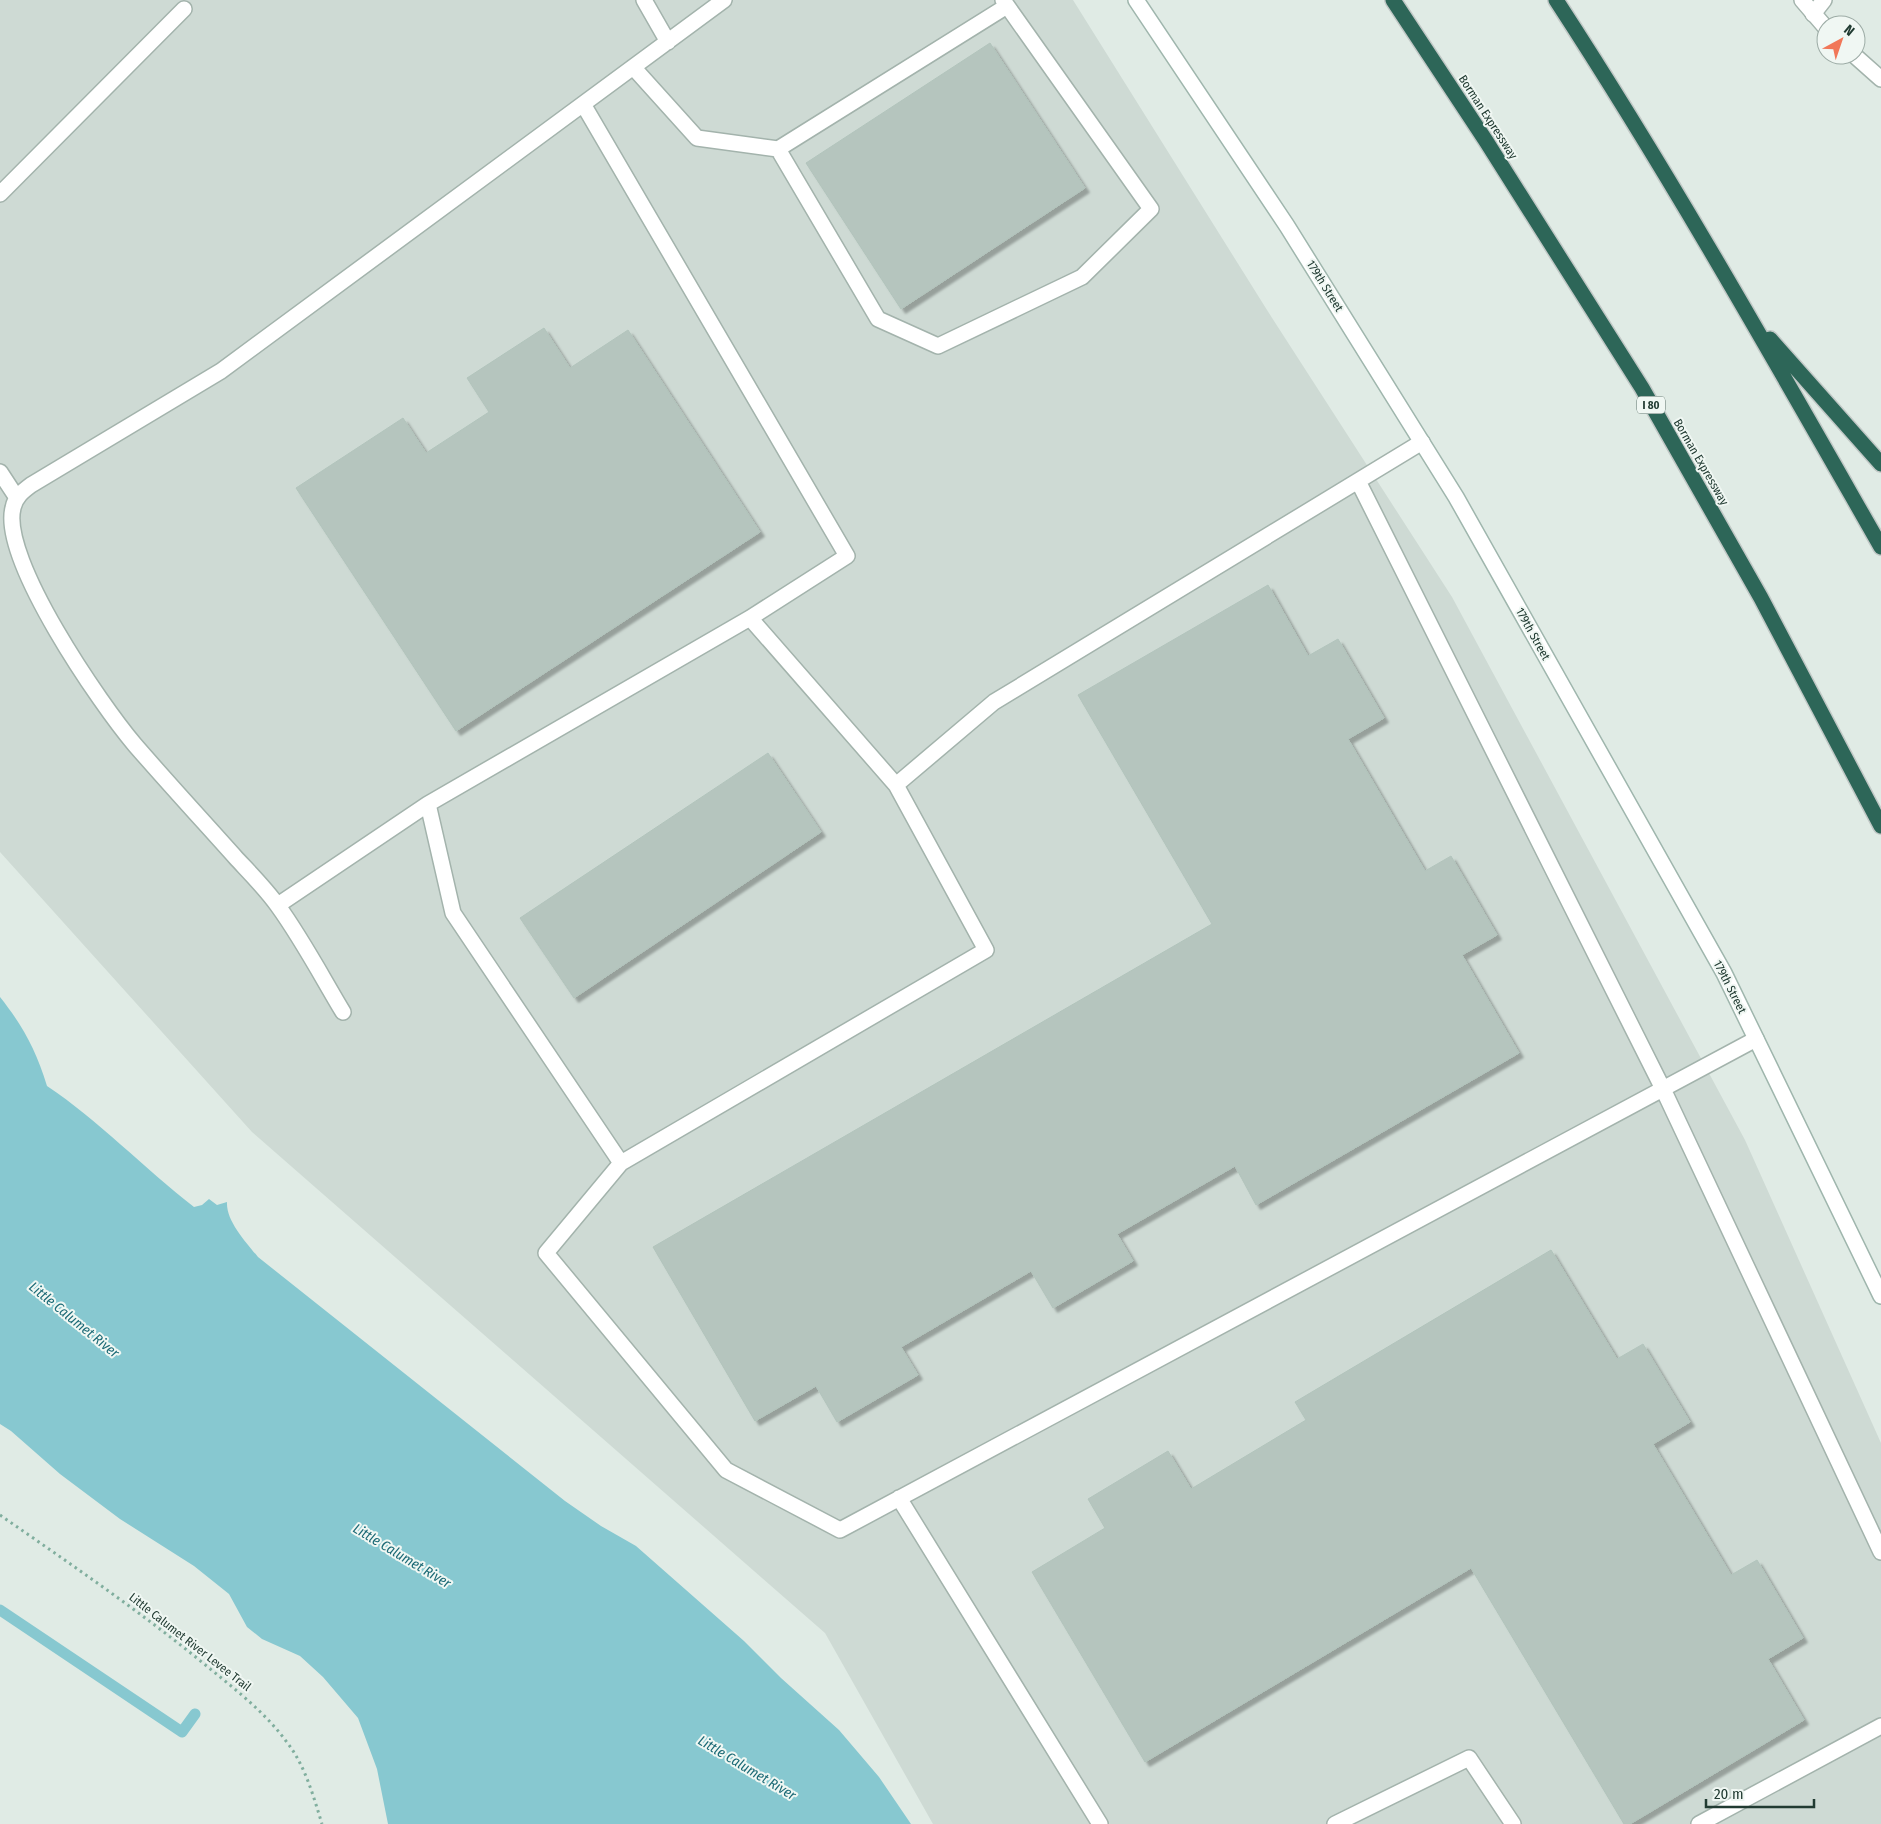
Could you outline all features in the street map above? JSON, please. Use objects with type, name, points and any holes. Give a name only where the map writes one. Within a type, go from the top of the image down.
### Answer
[{"type":"highway","name":"Borman Expressway","points":[[1393,0],[1486,141],[1642,388],[1761,598],[1881,826]]},
{"type":"highway","points":[[1556,0],[1602,70],[1750,316],[1881,547]]},
{"type":"highway","points":[[1750,316],[1881,464]]},
{"type":"street","points":[[644,0],[668,42]]},
{"type":"street","points":[[343,1012],[278,905],[134,743],[61,637],[20,560],[12,523],[12,508],[17,498],[32,485],[221,371],[724,0]]},
{"type":"street","name":"179th Street","points":[[1136,0],[1287,226],[1456,497],[1724,972],[1881,1296]]},
{"type":"street","points":[[1802,0],[1816,17]]},
{"type":"street","points":[[1813,14],[1824,0]]},
{"type":"street","points":[[633,67],[697,138],[778,149],[1005,3],[1151,209],[1082,277],[938,346],[878,319],[778,149]]},
{"type":"street","points":[[0,194],[184,8]]},
{"type":"street","points":[[1865,65],[1881,80]]},
{"type":"street","points":[[278,905],[428,804],[750,618],[847,556],[583,104]]},
{"type":"street","points":[[896,784],[994,702],[1422,442]]},
{"type":"street","points":[[0,472],[17,498]]},
{"type":"street","points":[[1358,481],[1663,1089],[1881,1552]]},
{"type":"street","points":[[750,618],[896,784],[986,950],[620,1163],[546,1253],[726,1470],[840,1530],[1756,1039]]},
{"type":"street","points":[[428,804],[453,913],[620,1163]]},
{"type":"street","points":[[899,1498],[1100,1824]]},
{"type":"street","points":[[1699,1824],[1881,1726]]},
{"type":"street","points":[[1335,1824],[1469,1758],[1513,1824]]},
{"type":"path","name":"Little Calumet River Levee Trail","points":[[0,1515],[157,1626],[249,1700],[273,1725],[299,1761],[322,1824]]},
{"type":"shaded area","points":[[0,0],[1073,0],[1267,310],[1452,597],[1745,1140],[1881,1443],[1881,1824],[933,1824],[825,1633],[252,1132],[0,852]]},
{"type":"water","name":"Little Calumet River","points":[[0,997],[16,1018],[28,1039],[47,1086],[103,1129],[194,1207],[202,1205],[209,1199],[217,1205],[227,1202],[233,1224],[258,1257],[565,1501],[601,1526],[636,1546],[744,1641],[781,1678],[839,1730],[879,1777],[911,1824],[388,1824],[377,1769],[358,1718],[323,1677],[300,1656],[262,1639],[247,1627],[229,1594],[194,1566],[120,1519],[60,1474],[11,1431],[0,1424]]},
{"type":"building","points":[[990,43],[1085,188],[901,309],[806,163]]},
{"type":"building","points":[[544,328],[570,368],[628,330],[760,532],[456,731],[296,488],[403,418],[426,453],[489,412],[467,378]]},
{"type":"building","points":[[1268,585],[1308,656],[1338,639],[1384,718],[1348,739],[1425,871],[1451,856],[1497,935],[1462,955],[1519,1053],[1256,1205],[1235,1166],[1117,1234],[1133,1261],[1053,1308],[1031,1271],[901,1347],[918,1375],[837,1422],[816,1386],[755,1421],[653,1247],[1212,924],[1078,695]]},
{"type":"building","points":[[768,753],[821,832],[574,998],[520,918]]},
{"type":"building","points":[[1551,1250],[1617,1359],[1643,1344],[1690,1422],[1653,1444],[1731,1575],[1757,1560],[1803,1638],[1768,1659],[1804,1720],[1630,1824],[1624,1824],[1471,1568],[1145,1762],[1032,1572],[1105,1528],[1088,1499],[1168,1451],[1191,1489],[1306,1420],[1295,1402]]},
{"type":"waterway","points":[[0,1610],[182,1732],[195,1714]]}]
